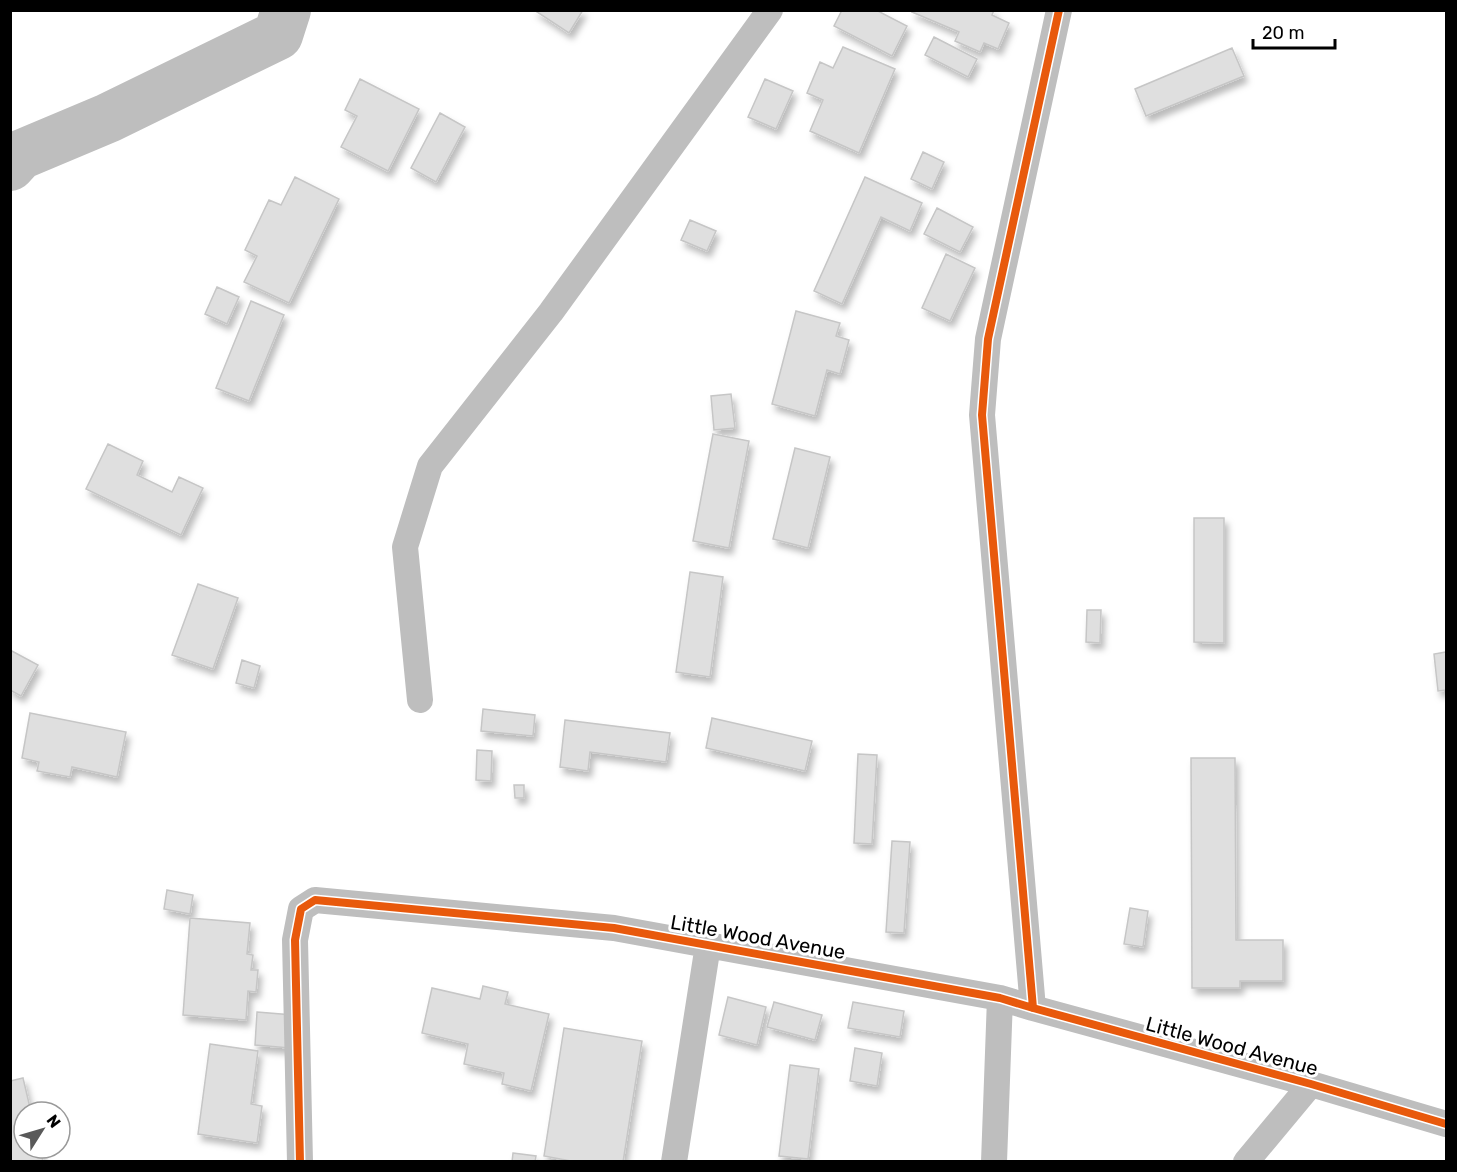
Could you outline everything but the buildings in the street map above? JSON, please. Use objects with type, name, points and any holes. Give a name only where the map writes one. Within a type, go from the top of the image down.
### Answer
[{"type":"street","points":[[420,700],[405,547],[430,466],[551,312],[770,10]]},
{"type":"street","points":[[1033,1008],[982,415],[988,339],[1059,10]]},
{"type":"street","name":"Little Wood Avenue","points":[[300,1161],[295,940],[301,909],[315,900],[614,928],[1000,998],[1446,1124]]},
{"type":"street","points":[[674,1161],[708,945]]},
{"type":"street","points":[[994,1161],[1000,998]]},
{"type":"street","points":[[1246,1161],[1311,1084]]},
{"type":"waterway","points":[[10,166],[20,155],[108,118],[278,35],[286,10]]},
{"type":"cycle path","points":[[1033,1008],[982,415],[988,339],[1059,10]]},
{"type":"cycle path","points":[[300,1162],[295,940],[301,909],[315,900],[614,928],[1000,998],[1446,1124]]}]
